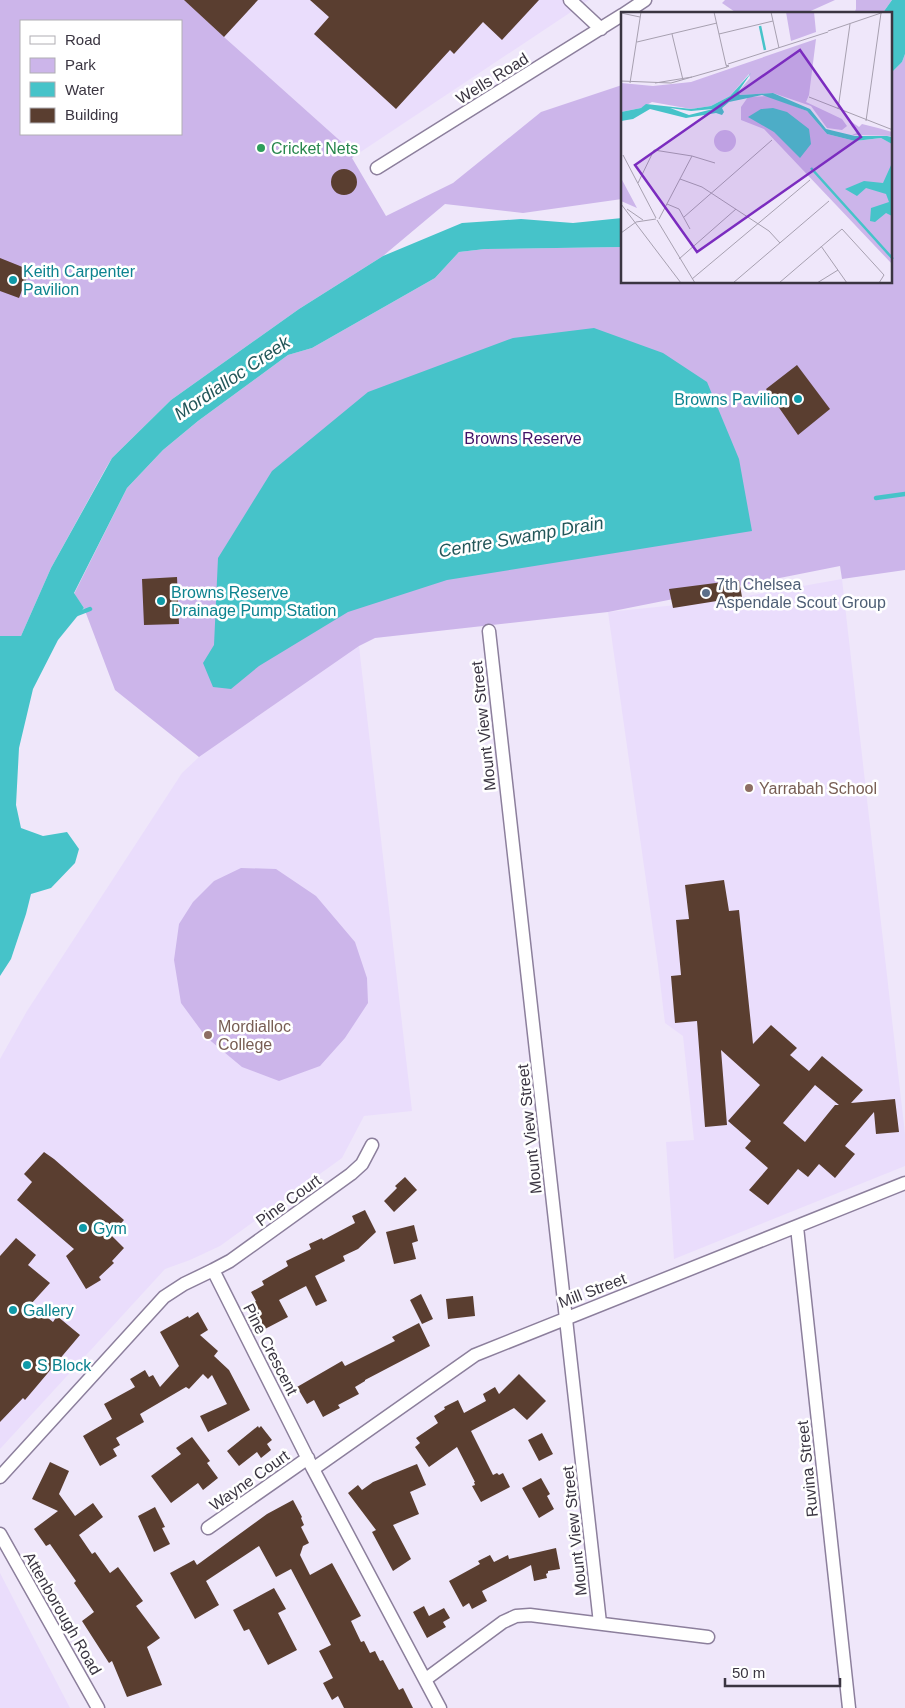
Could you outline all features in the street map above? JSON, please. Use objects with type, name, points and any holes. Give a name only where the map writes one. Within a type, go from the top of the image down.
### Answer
[{"type":"street","points":[[570,0],[601,29]]},
{"type":"street","name":"Wells Road","points":[[626,12],[645,0]]},
{"type":"street","name":"Wells Road","points":[[377,168],[621,15]]},
{"type":"street","name":"Mount View Street","points":[[489,631],[600,1623]]},
{"type":"street","name":"Pine Court","points":[[213,1270],[230,1261],[351,1174],[362,1164],[372,1145]]},
{"type":"street","name":"Mill Street","points":[[311,1463],[475,1355],[905,1183]]},
{"type":"street","name":"Ruvina Street","points":[[797,1227],[849,1708]]},
{"type":"street","points":[[0,1477],[164,1296],[213,1270]]},
{"type":"street","name":"Pine Crescent","points":[[213,1270],[311,1463],[440,1708]]},
{"type":"street","name":"Wayne Court","points":[[208,1528],[311,1463]]},
{"type":"street","name":"Attenborough Road","points":[[0,1534],[98,1708]]},
{"type":"street","points":[[426,1679],[503,1622],[516,1616],[530,1615],[708,1637]]},
{"type":"shaded area","points":[[185,0],[589,0],[356,155]]},
{"type":"shaded area","name":"Yarrabah School","points":[[842,579],[905,1134],[905,1166],[674,1259],[666,1142],[694,1140],[683,1036],[665,1023],[608,612],[725,600]]},
{"type":"shaded area","name":"Mordialloc College","points":[[359,646],[412,1111],[364,1116],[342,1158],[220,1246],[165,1269],[0,1449],[0,1059],[27,1011],[182,773],[199,757]]},
{"type":"shaded area","points":[[0,1573],[70,1708],[0,1708]]},
{"type":"green space","points":[[0,0],[185,0],[356,155],[352,158],[386,216],[453,183],[541,112],[621,85],[621,199],[523,213],[445,204],[383,256],[299,309],[171,400],[112,458],[51,568],[21,636],[0,636]]},
{"type":"green space","points":[[725,0],[835,0],[808,12],[735,12],[722,3]]},
{"type":"green space","points":[[856,0],[892,0],[883,12],[855,12]]},
{"type":"green space","name":"Browns Reserve","points":[[905,54],[905,570],[842,579],[840,566],[608,612],[375,638],[359,646],[199,757],[115,690],[84,608],[74,594],[127,488],[163,450],[198,421],[288,355],[312,348],[435,278],[459,252],[485,249],[621,247],[621,284],[892,284],[892,72],[902,62]]},
{"type":"green space","points":[[241,868],[276,869],[316,896],[355,942],[367,978],[368,1003],[345,1038],[320,1066],[279,1081],[242,1067],[206,1037],[181,1003],[174,960],[179,924],[193,902],[214,881]]},
{"type":"water","points":[[892,0],[905,0],[905,54],[902,62],[892,72],[892,12],[883,12]]},
{"type":"water","name":"Mordialloc Creek","points":[[621,218],[621,247],[485,249],[459,252],[435,278],[312,348],[288,355],[198,421],[163,450],[127,488],[74,593],[84,608],[58,640],[33,689],[19,748],[16,805],[21,828],[43,836],[67,832],[79,849],[75,863],[51,888],[31,894],[11,959],[0,976],[0,636],[21,636],[51,568],[112,458],[171,400],[299,309],[383,256],[462,223],[521,219],[573,223]]},
{"type":"water","points":[[594,328],[663,353],[707,382],[739,459],[752,531],[447,580],[348,612],[259,666],[231,689],[213,687],[203,663],[214,645],[218,558],[272,471],[368,392],[513,338]]},
{"type":"building","points":[[184,0],[258,0],[224,37]]},
{"type":"building","points":[[310,0],[539,0],[502,40],[483,22],[454,54],[450,50],[396,109],[314,34],[329,17]]},
{"type":"building","points":[[344,169],[353,173],[357,182],[353,191],[344,195],[335,191],[331,182],[335,173]]},
{"type":"building","name":"Keith Carpenter Pavilion","points":[[0,258],[30,270],[19,298],[0,291]]},
{"type":"building","name":"Browns Pavilion","points":[[797,365],[830,409],[798,435],[766,389]]},
{"type":"building","name":"Browns Reserve Drainage Pump Station","points":[[177,577],[179,624],[144,625],[142,579]]},
{"type":"building","name":"7th Chelsea Aspendale Scout Group","points":[[739,580],[742,597],[673,608],[669,589]]},
{"type":"building","points":[[724,880],[729,911],[739,910],[753,1044],[771,1025],[797,1048],[790,1055],[809,1071],[822,1056],[863,1090],[851,1103],[895,1099],[899,1132],[876,1134],[874,1112],[845,1146],[855,1154],[835,1178],[819,1164],[808,1177],[798,1169],[768,1205],[749,1190],[768,1168],[745,1148],[751,1141],[728,1121],[760,1085],[721,1050],[727,1125],[705,1127],[697,1021],[675,1023],[671,976],[681,975],[676,920],[689,919],[685,885]],"holes":[[[815,1085],[839,1105],[835,1105],[805,1142],[783,1123]]]},
{"type":"building","name":"Gym","points":[[44,1152],[124,1220],[111,1235],[124,1248],[112,1261],[114,1263],[99,1277],[101,1280],[86,1289],[66,1256],[74,1249],[17,1200],[32,1182],[24,1174]]},
{"type":"building","points":[[405,1177],[417,1190],[394,1212],[384,1201],[397,1188],[395,1186]]},
{"type":"building","points":[[365,1210],[376,1232],[358,1249],[343,1256],[345,1261],[315,1276],[327,1301],[316,1306],[306,1286],[279,1300],[288,1317],[265,1329],[252,1303],[256,1301],[251,1292],[264,1285],[262,1281],[288,1266],[286,1261],[311,1249],[309,1244],[322,1238],[323,1240],[355,1223],[352,1216]]},
{"type":"building","points":[[414,1225],[418,1241],[412,1243],[416,1259],[394,1264],[386,1232]]},
{"type":"building","name":"S Block","points":[[16,1238],[36,1255],[28,1265],[50,1283],[31,1304],[53,1322],[57,1316],[80,1335],[25,1400],[23,1398],[0,1422],[0,1256]]},
{"type":"building","points":[[421,1294],[433,1319],[422,1324],[410,1300]]},
{"type":"building","points":[[473,1296],[475,1316],[448,1319],[446,1299]]},
{"type":"building","points":[[198,1312],[208,1330],[200,1335],[218,1351],[214,1356],[229,1370],[250,1410],[208,1432],[200,1416],[227,1404],[212,1375],[208,1379],[203,1374],[189,1389],[186,1387],[140,1414],[144,1422],[116,1438],[120,1445],[113,1449],[117,1456],[100,1466],[83,1436],[112,1419],[104,1404],[135,1387],[130,1379],[145,1370],[149,1377],[153,1375],[160,1387],[179,1366],[160,1332]]},
{"type":"building","points":[[419,1323],[430,1346],[365,1380],[355,1387],[359,1394],[338,1405],[340,1408],[323,1417],[314,1400],[307,1404],[297,1387],[342,1361],[345,1366],[395,1341],[392,1337]]},
{"type":"building","points":[[519,1374],[546,1401],[527,1420],[514,1408],[471,1431],[493,1475],[503,1473],[510,1487],[481,1502],[472,1486],[475,1485],[475,1482],[457,1447],[429,1467],[415,1447],[420,1443],[416,1438],[438,1423],[434,1416],[445,1409],[444,1407],[458,1400],[464,1413],[486,1401],[483,1394],[495,1387],[499,1394]]},
{"type":"building","points":[[258,1426],[259,1428],[261,1426],[272,1440],[267,1444],[271,1450],[261,1458],[257,1452],[239,1466],[227,1451]]},
{"type":"building","points":[[542,1433],[553,1454],[539,1461],[528,1440]]},
{"type":"building","points":[[192,1437],[210,1461],[207,1463],[218,1478],[203,1490],[198,1483],[171,1503],[151,1476],[181,1454],[176,1448]]},
{"type":"building","points":[[50,1462],[69,1471],[59,1494],[75,1516],[93,1503],[103,1517],[79,1535],[92,1554],[95,1552],[110,1573],[118,1567],[143,1601],[136,1606],[160,1638],[147,1647],[162,1685],[127,1697],[112,1661],[109,1663],[82,1621],[94,1612],[74,1583],[76,1581],[50,1544],[46,1546],[34,1529],[58,1511],[32,1499]]},
{"type":"building","points":[[417,1464],[426,1485],[410,1492],[419,1514],[393,1525],[411,1559],[393,1571],[372,1532],[376,1530],[348,1493],[358,1485],[362,1490],[373,1482]]},
{"type":"building","points":[[541,1478],[550,1494],[547,1496],[554,1509],[539,1518],[522,1488]]},
{"type":"building","points":[[293,1500],[302,1517],[304,1525],[301,1527],[309,1543],[303,1546],[300,1555],[310,1575],[332,1563],[361,1616],[351,1621],[361,1642],[364,1641],[370,1653],[375,1651],[380,1661],[383,1660],[399,1690],[403,1688],[413,1708],[344,1708],[338,1696],[332,1700],[323,1683],[333,1678],[319,1651],[331,1645],[291,1569],[276,1577],[259,1546],[206,1581],[219,1605],[195,1619],[170,1573],[194,1560],[197,1565],[267,1514]]},
{"type":"building","points":[[155,1507],[165,1527],[162,1528],[170,1544],[154,1552],[138,1516]]},
{"type":"building","points":[[556,1548],[560,1569],[548,1571],[546,1574],[547,1578],[534,1581],[531,1565],[482,1591],[487,1601],[472,1609],[469,1603],[463,1607],[449,1581],[480,1564],[478,1561],[490,1555],[494,1562],[508,1555],[509,1559]]},
{"type":"building","points":[[274,1588],[286,1609],[278,1613],[297,1650],[268,1665],[249,1629],[244,1631],[233,1610]]},
{"type":"building","points":[[424,1606],[429,1616],[444,1608],[450,1618],[443,1622],[446,1627],[427,1638],[413,1612]]},
{"type":"waterway","points":[[876,498],[905,494]]},
{"type":"waterway","name":"Centre Swamp Drain","points":[[184,611],[221,608]]},
{"type":"waterway","points":[[77,614],[90,609]]},
{"type":"place","name":"Cricket Nets","points":[[261,148]]},
{"type":"place","name":"Keith Carpenter Pavilion","points":[[13,280]]},
{"type":"place","name":"Browns Pavilion","points":[[798,399]]},
{"type":"place","name":"7th Chelsea Aspendale Scout Group","points":[[706,593]]},
{"type":"place","name":"Browns Reserve Drainage Pump Station","points":[[161,601]]},
{"type":"place","name":"Yarrabah School","points":[[749,788]]},
{"type":"place","name":"Mordialloc College","points":[[208,1035]]},
{"type":"place","name":"Gym","points":[[83,1228]]},
{"type":"place","name":"Gallery","points":[[13,1310]]},
{"type":"place","name":"S Block","points":[[27,1365]]}]
